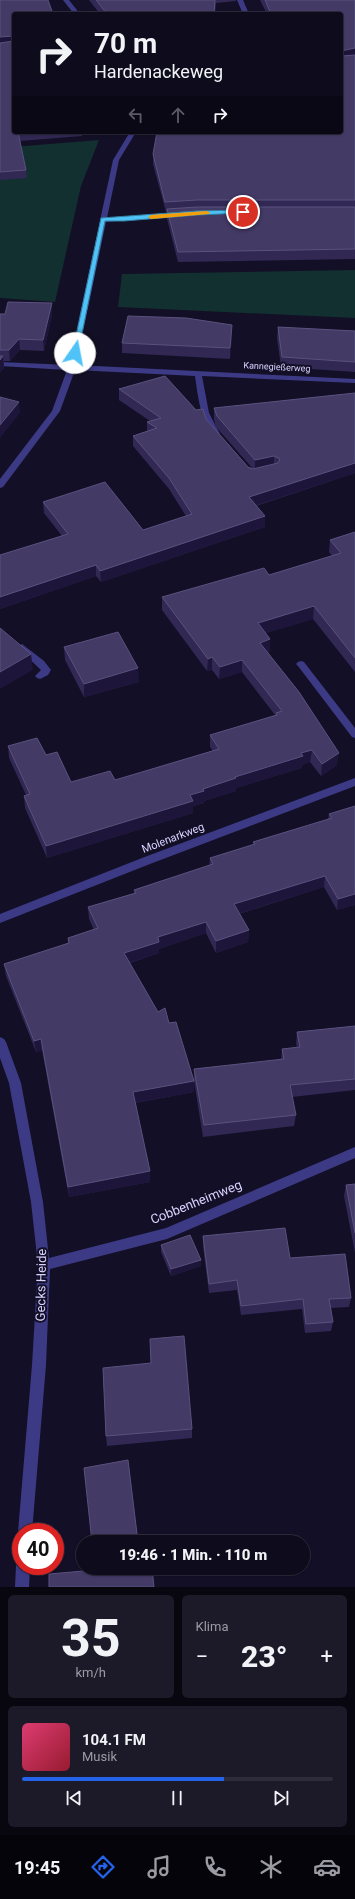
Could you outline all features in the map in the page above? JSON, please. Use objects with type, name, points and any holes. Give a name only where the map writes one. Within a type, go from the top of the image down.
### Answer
[{"type":"street","points":[[66,0],[75,12]]},
{"type":"street","points":[[240,0],[245,12]]},
{"type":"street","points":[[0,485],[56,410],[72,367],[116,160],[132,134]]},
{"type":"street","points":[[103,220],[124,220],[190,213]]},
{"type":"street","name":"Kannegießerweg","points":[[0,364],[355,381]]},
{"type":"street","points":[[198,373],[202,399],[211,429],[221,440]]},
{"type":"street","points":[[12,639],[41,663],[46,670],[45,673],[40,676]]},
{"type":"street","points":[[301,664],[355,735]]},
{"type":"street","name":"Molenarkweg","points":[[0,919],[146,861],[355,782]]},
{"type":"street","name":"Gecks Heide","points":[[0,1042],[15,1083],[37,1202],[44,1266],[39,1365],[26,1523]]},
{"type":"street","name":"Cobbenheimweg","points":[[44,1266],[167,1232],[355,1152]]},
{"type":"street","points":[[22,1587],[23,1575]]},
{"type":"green space","points":[[99,140],[81,186],[55,302],[0,298],[0,148]]},
{"type":"green space","points":[[355,270],[355,318],[118,307],[122,274]]},
{"type":"building","points":[[0,0],[48,0],[52,12],[12,12],[12,36],[0,37]]},
{"type":"building","points":[[96,0],[215,0],[214,12],[105,12]]},
{"type":"building","points":[[265,0],[355,0],[355,48],[343,51],[343,12],[270,12]]},
{"type":"building","points":[[12,41],[12,134],[18,134],[26,170],[0,172],[0,43]]},
{"type":"building","points":[[355,55],[355,200],[197,200],[165,202],[153,154],[157,134],[343,134],[343,56]]},
{"type":"building","points":[[197,207],[355,207],[355,249],[178,252],[167,209]]},
{"type":"building","points":[[8,302],[52,303],[43,340],[19,339],[9,350],[0,350],[0,314],[5,314]]},
{"type":"building","points":[[128,316],[186,318],[232,325],[230,348],[122,343]]},
{"type":"building","points":[[278,327],[355,331],[355,362],[282,357]]},
{"type":"building","points":[[165,376],[196,410],[203,409],[206,419],[248,467],[253,469],[278,463],[280,459],[274,456],[255,460],[217,416],[214,408],[355,393],[355,463],[249,497],[265,516],[100,571],[96,565],[0,597],[0,555],[68,534],[43,502],[105,482],[143,530],[192,514],[169,478],[133,436],[157,428],[147,422],[161,418],[119,389]]},
{"type":"building","points":[[0,397],[19,402],[0,425]]},
{"type":"building","points":[[355,532],[355,658],[314,606],[258,623],[270,639],[260,643],[299,692],[339,753],[322,764],[312,750],[301,753],[303,756],[235,777],[236,778],[203,789],[204,791],[190,795],[193,801],[46,846],[24,796],[30,794],[8,746],[37,738],[46,755],[57,752],[71,782],[110,771],[115,780],[219,749],[210,735],[277,715],[276,713],[282,711],[242,660],[220,667],[212,657],[208,659],[162,597],[264,568],[269,575],[341,553],[330,540]]},
{"type":"building","points":[[0,628],[31,654],[0,672]]},
{"type":"building","points":[[118,632],[138,668],[84,684],[64,647]]},
{"type":"building","points":[[355,806],[355,894],[338,899],[325,876],[234,904],[249,930],[216,941],[206,922],[158,937],[159,942],[124,953],[158,1012],[165,1008],[169,1023],[176,1022],[194,1081],[133,1092],[150,1171],[68,1187],[41,1039],[34,1041],[4,964],[69,943],[68,938],[98,928],[88,907],[136,893],[134,890],[213,864],[210,858],[255,844],[253,842],[332,818],[329,814]]},
{"type":"building","points":[[355,1026],[355,1079],[290,1085],[296,1115],[204,1125],[194,1069],[284,1059],[282,1049],[300,1047],[297,1032]]},
{"type":"building","points":[[355,1184],[355,1233],[346,1185]]},
{"type":"building","points":[[285,1228],[290,1258],[345,1254],[351,1298],[329,1299],[333,1322],[306,1324],[303,1299],[241,1306],[237,1280],[209,1284],[203,1236]]},
{"type":"building","points":[[190,1235],[201,1260],[171,1269],[161,1245]]},
{"type":"building","points":[[184,1336],[192,1429],[106,1436],[103,1368],[151,1363],[150,1339]]},
{"type":"building","points":[[128,1460],[137,1535],[91,1535],[84,1468]]},
{"type":"building","points":[[76,1572],[76,1575],[153,1575],[154,1587],[49,1587],[49,1575],[64,1575],[64,1573]]},
{"type":"slow traffic","points":[[151,217],[207,213]]},
{"type":"route","points":[[75,353],[103,220],[124,220],[197,213],[243,212]]}]
